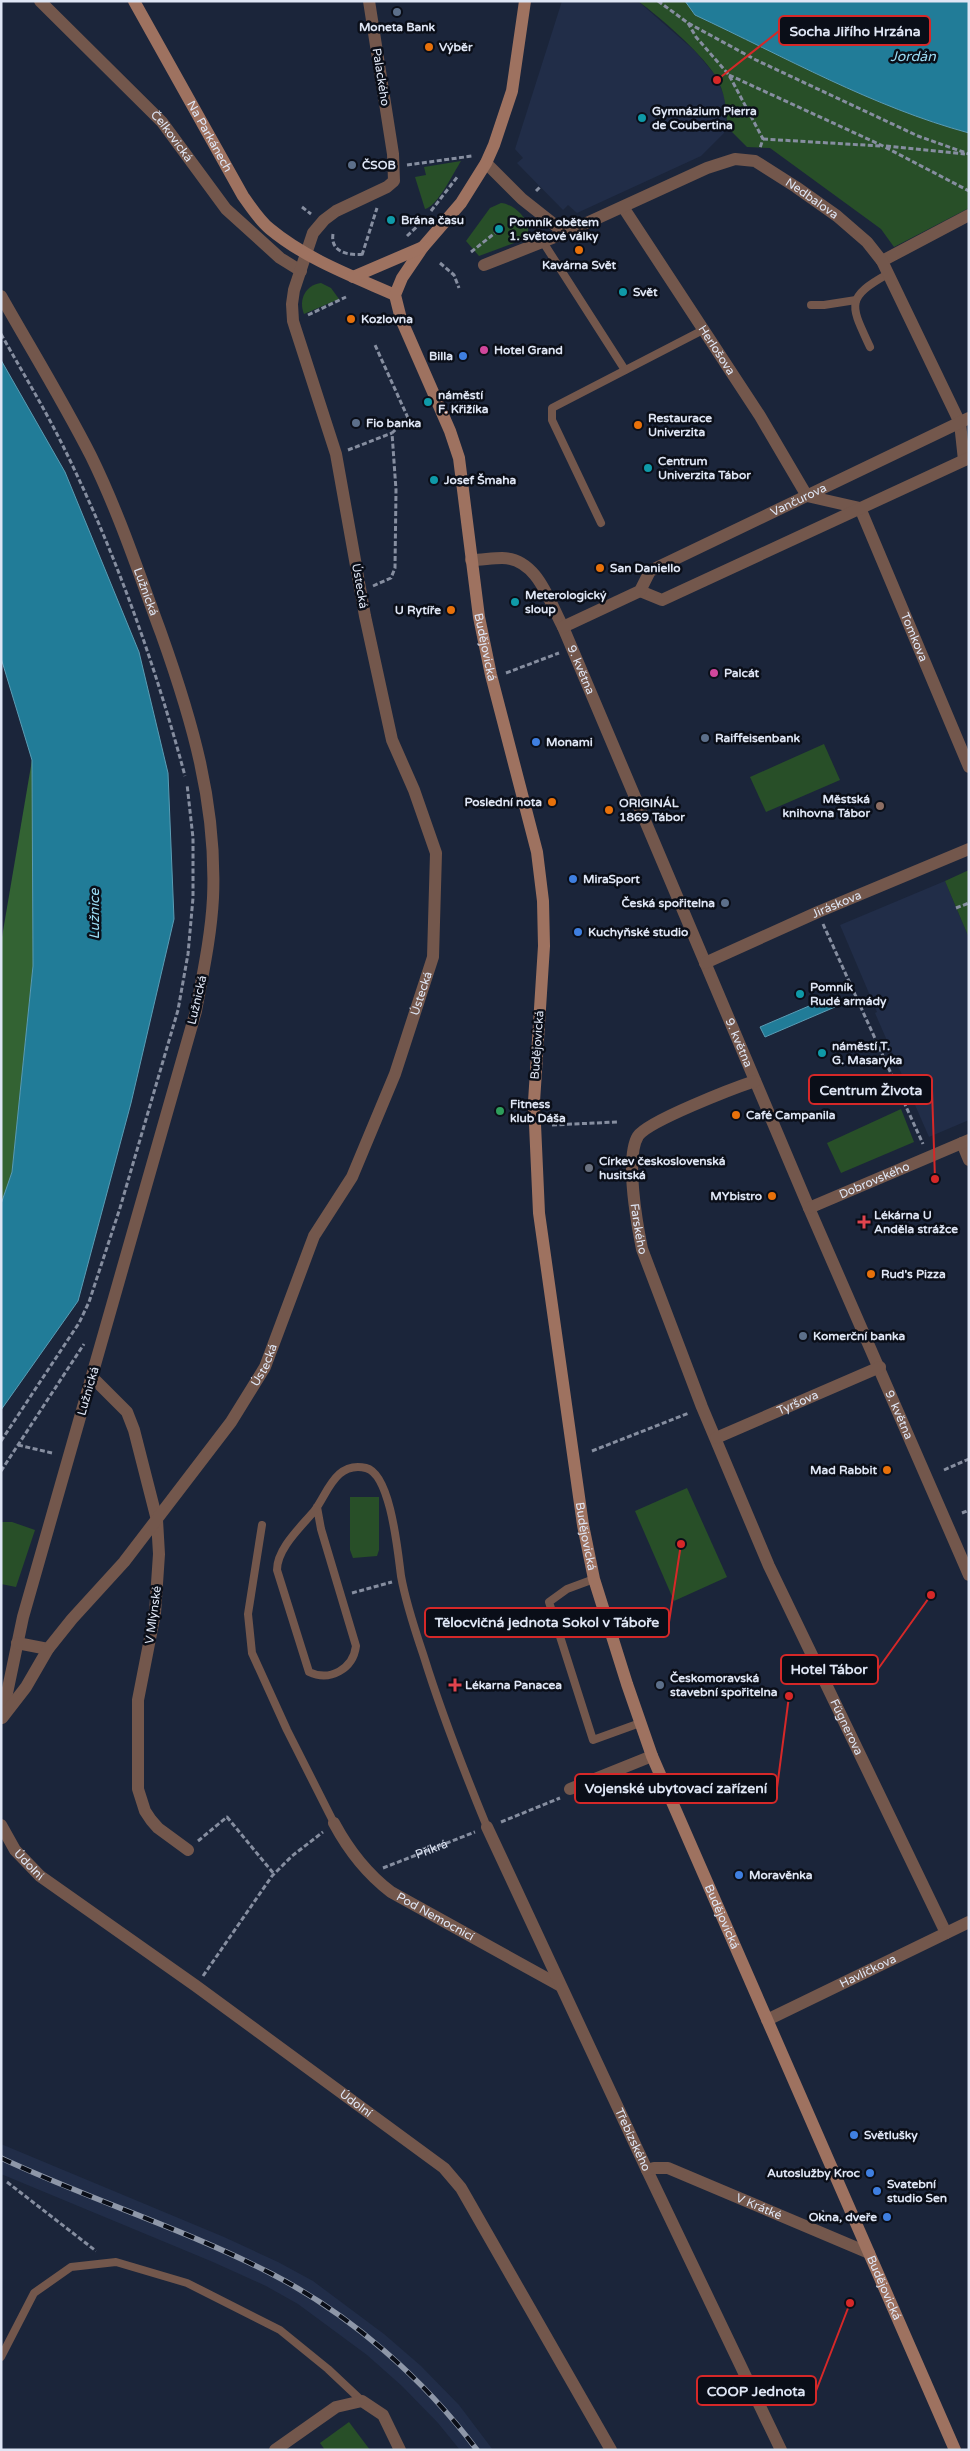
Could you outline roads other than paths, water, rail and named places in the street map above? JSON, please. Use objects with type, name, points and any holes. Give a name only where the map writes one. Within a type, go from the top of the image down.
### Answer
[{"type":"main road","name":"Na Parkánech","points":[[134,1],[243,196],[269,228],[307,254]]},
{"type":"main road","points":[[471,560],[464,494],[456,448],[401,319],[395,295],[402,278],[423,247],[461,203],[488,158],[512,91],[525,1]]},
{"type":"main road","points":[[352,276],[423,247]]},
{"type":"main road","points":[[307,254],[395,295]]},
{"type":"main road","name":"Budějovická","points":[[471,560],[479,617],[491,675],[537,852],[543,901],[544,946],[534,1102],[538,1213],[583,1525],[594,1579],[652,1756],[955,2450]]},
{"type":"street","name":"Čelkovická","points":[[40,1],[162,122],[226,209],[280,258],[300,271]]},
{"type":"street","name":"Palackého","points":[[307,254],[314,233],[322,222],[336,211],[392,184],[394,180],[393,154],[369,1]]},
{"type":"street","points":[[488,158],[522,199],[565,233]]},
{"type":"street","name":"Nedbalova","points":[[624,207],[707,168],[735,159],[754,161],[837,216],[867,242],[882,261],[964,421],[966,459]]},
{"type":"street","points":[[484,266],[624,207]]},
{"type":"street","name":"Herlošova","points":[[624,207],[760,416],[807,496]]},
{"type":"street","points":[[882,261],[969,215]]},
{"type":"street","name":"Ústecká","points":[[2,1721],[26,1688],[48,1649],[72,1619],[124,1562],[157,1520],[231,1422],[265,1367],[314,1236],[352,1177],[395,1074],[432,957],[436,853],[414,790],[392,740],[361,591],[336,454],[293,321],[292,304],[300,271],[307,254]]},
{"type":"street","name":"Lužnická","points":[[1,296],[91,456],[123,529],[181,690],[196,740],[206,790],[213,897],[211,926],[196,1011],[17,1643],[2,1721]]},
{"type":"street","name":"Vančurova","points":[[640,591],[650,571],[964,421]]},
{"type":"street","points":[[563,627],[640,591],[662,600],[966,459]]},
{"type":"street","points":[[807,496],[860,508]]},
{"type":"street","name":"Tomkova","points":[[860,508],[969,767]]},
{"type":"street","name":"9. května","points":[[471,560],[503,558],[524,563],[534,573],[563,627],[809,1208],[965,1559],[969,1575]]},
{"type":"street","name":"Jiráskova","points":[[705,963],[818,912],[969,850]]},
{"type":"street","name":"Farského","points":[[716,1438],[642,1249],[632,1158],[634,1146],[644,1130],[755,1081]]},
{"type":"street","points":[[965,1142],[969,1160]]},
{"type":"street","name":"Dobrovského","points":[[809,1208],[965,1142]]},
{"type":"street","name":"Tyršova","points":[[716,1438],[880,1367]]},
{"type":"street","name":"V Mlýnské","points":[[92,1377],[126,1412],[134,1430],[157,1520],[159,1554],[155,1613],[138,1700],[138,1789],[145,1811],[151,1820],[158,1828],[188,1850]]},
{"type":"street","name":"Fügnerova","points":[[716,1438],[769,1566],[946,1933]]},
{"type":"street","points":[[17,1643],[48,1649]]},
{"type":"street","points":[[567,1793],[652,1756]]},
{"type":"street","points":[[1,1825],[4,1844]]},
{"type":"street","name":"Pod Nemocnicí","points":[[331,1826],[368,1873],[391,1892],[560,1985]]},
{"type":"street","name":"Třebízského","points":[[487,1827],[646,2170],[781,2450]]},
{"type":"street","name":"Údolní","points":[[4,1844],[40,1876],[196,1986],[444,2168],[461,2188],[611,2450]]},
{"type":"street","name":"Havlíčkova","points":[[767,2020],[969,1922]]},
{"type":"street","name":"V Krátké","points":[[646,2170],[658,2167],[668,2168],[869,2253]]},
{"type":"street","points":[[275,2450],[336,2406],[362,2401],[383,2414],[400,2450]]},
{"type":"lane","points":[[543,242],[625,370]]},
{"type":"lane","points":[[870,347],[854,312],[856,300],[862,290],[888,274]]},
{"type":"lane","points":[[811,305],[856,300]]},
{"type":"lane","points":[[601,523],[552,420],[550,412],[555,405],[703,330]]},
{"type":"lane","points":[[317,1507],[321,1529],[356,1646],[354,1659],[347,1667],[335,1674],[316,1675],[309,1672],[306,1667],[277,1570],[277,1562],[282,1551],[317,1507],[331,1482],[348,1469],[366,1468],[377,1475],[390,1507],[404,1595],[444,1718],[487,1827]]},
{"type":"lane","points":[[262,1525],[248,1614],[252,1653],[331,1826]]},
{"type":"lane","points":[[594,1579],[567,1589],[549,1602],[593,1740],[640,1723]]},
{"type":"lane","points":[[1,2357],[34,2293],[71,2267],[116,2262],[187,2283],[280,2330],[328,2368],[362,2401]]},
{"type":"water","name":"Jordán","points":[[685,1],[969,1],[969,133],[898,110],[830,80],[695,15]]},
{"type":"water","name":"Lužnice","points":[[1,360],[65,472],[139,652],[168,773],[174,919],[131,1103],[78,1301],[1,1410],[1,1204],[12,1172],[33,966],[32,760],[1,658]]},
{"type":"water","points":[[830,997],[835,1007],[765,1037],[760,1027]]},
{"type":"railway","points":[[1,2158],[69,2188],[205,2243],[272,2274],[301,2290],[358,2329],[410,2374],[434,2398],[477,2450]]},
{"type":"place","name":"Moneta Bank","points":[[397,12]]},
{"type":"place","name":"Výběr","points":[[429,47]]},
{"type":"place","name":"Socha Jiřího Hrzána","points":[[717,80]]},
{"type":"place","name":"Gymnázium Pierra de Coubertina","points":[[642,118]]},
{"type":"place","name":"ČSOB","points":[[352,165]]},
{"type":"place","name":"Brána času","points":[[391,220]]},
{"type":"place","name":"Pomník obětem 1. světové války","points":[[499,229]]},
{"type":"place","name":"Kavárna Svět","points":[[579,250]]},
{"type":"place","name":"Svět","points":[[623,292]]},
{"type":"place","name":"Kozlovna","points":[[351,319]]},
{"type":"place","name":"Hotel Grand","points":[[484,350]]},
{"type":"place","name":"Billa","points":[[463,356]]},
{"type":"place","name":"náměstí F. Křižíka","points":[[428,402]]},
{"type":"place","name":"Fio banka","points":[[356,423]]},
{"type":"place","name":"Restaurace Univerzita","points":[[638,425]]},
{"type":"place","name":"Centrum Univerzita Tábor","points":[[648,468]]},
{"type":"place","name":"Josef Šmaha","points":[[434,480]]},
{"type":"place","name":"San Daniello","points":[[600,568]]},
{"type":"place","name":"Meterologický sloup","points":[[515,602]]},
{"type":"place","name":"U Rytíře","points":[[451,610]]},
{"type":"place","name":"Palcát","points":[[714,673]]},
{"type":"place","name":"Raiffeisenbank","points":[[705,738]]},
{"type":"place","name":"Monami","points":[[536,742]]},
{"type":"place","name":"Poslední nota","points":[[552,802]]},
{"type":"place","name":"Městská knihovna Tábor","points":[[880,806]]},
{"type":"place","name":"ORIGINÁL 1869 Tábor","points":[[609,810]]},
{"type":"place","name":"MiraSport","points":[[573,879]]},
{"type":"place","name":"Česká spořitelna","points":[[725,903]]},
{"type":"place","name":"Kuchyňské studio","points":[[578,932]]},
{"type":"place","name":"Pomník Rudé armády","points":[[800,994]]},
{"type":"place","name":"náměstí T. G. Masaryka","points":[[822,1053]]},
{"type":"place","name":"Fitness klub Dáša","points":[[500,1111]]},
{"type":"place","name":"Café Campanila","points":[[736,1115]]},
{"type":"place","name":"Církev československá husitská","points":[[589,1168]]},
{"type":"place","name":"Centrum Života","points":[[935,1179]]},
{"type":"place","name":"MYbistro","points":[[772,1196]]},
{"type":"place","name":"Lékárna U Anděla strážce","points":[[864,1222]]},
{"type":"place","name":"Rud's Pizza","points":[[871,1274]]},
{"type":"place","name":"Komerční banka","points":[[803,1336]]},
{"type":"place","name":"Mad Rabbit","points":[[887,1470]]},
{"type":"place","name":"Tělocvičná jednota Sokol v Táboře","points":[[681,1544]]},
{"type":"place","name":"Hotel Tábor","points":[[931,1595]]},
{"type":"place","name":"Lékarna Panacea","points":[[455,1685]]},
{"type":"place","name":"Českomoravská stavební spořitelna","points":[[660,1685]]},
{"type":"place","name":"Vojenské ubytovací zařízení","points":[[789,1696]]},
{"type":"place","name":"Moravěnka","points":[[739,1875]]},
{"type":"place","name":"Světlušky","points":[[854,2135]]},
{"type":"place","name":"Autoslužby Kroc","points":[[870,2173]]},
{"type":"place","name":"Svatební studio Sen","points":[[877,2191]]},
{"type":"place","name":"Okna, dveře","points":[[887,2217]]},
{"type":"place","name":"COOP Jednota","points":[[850,2303]]}]
